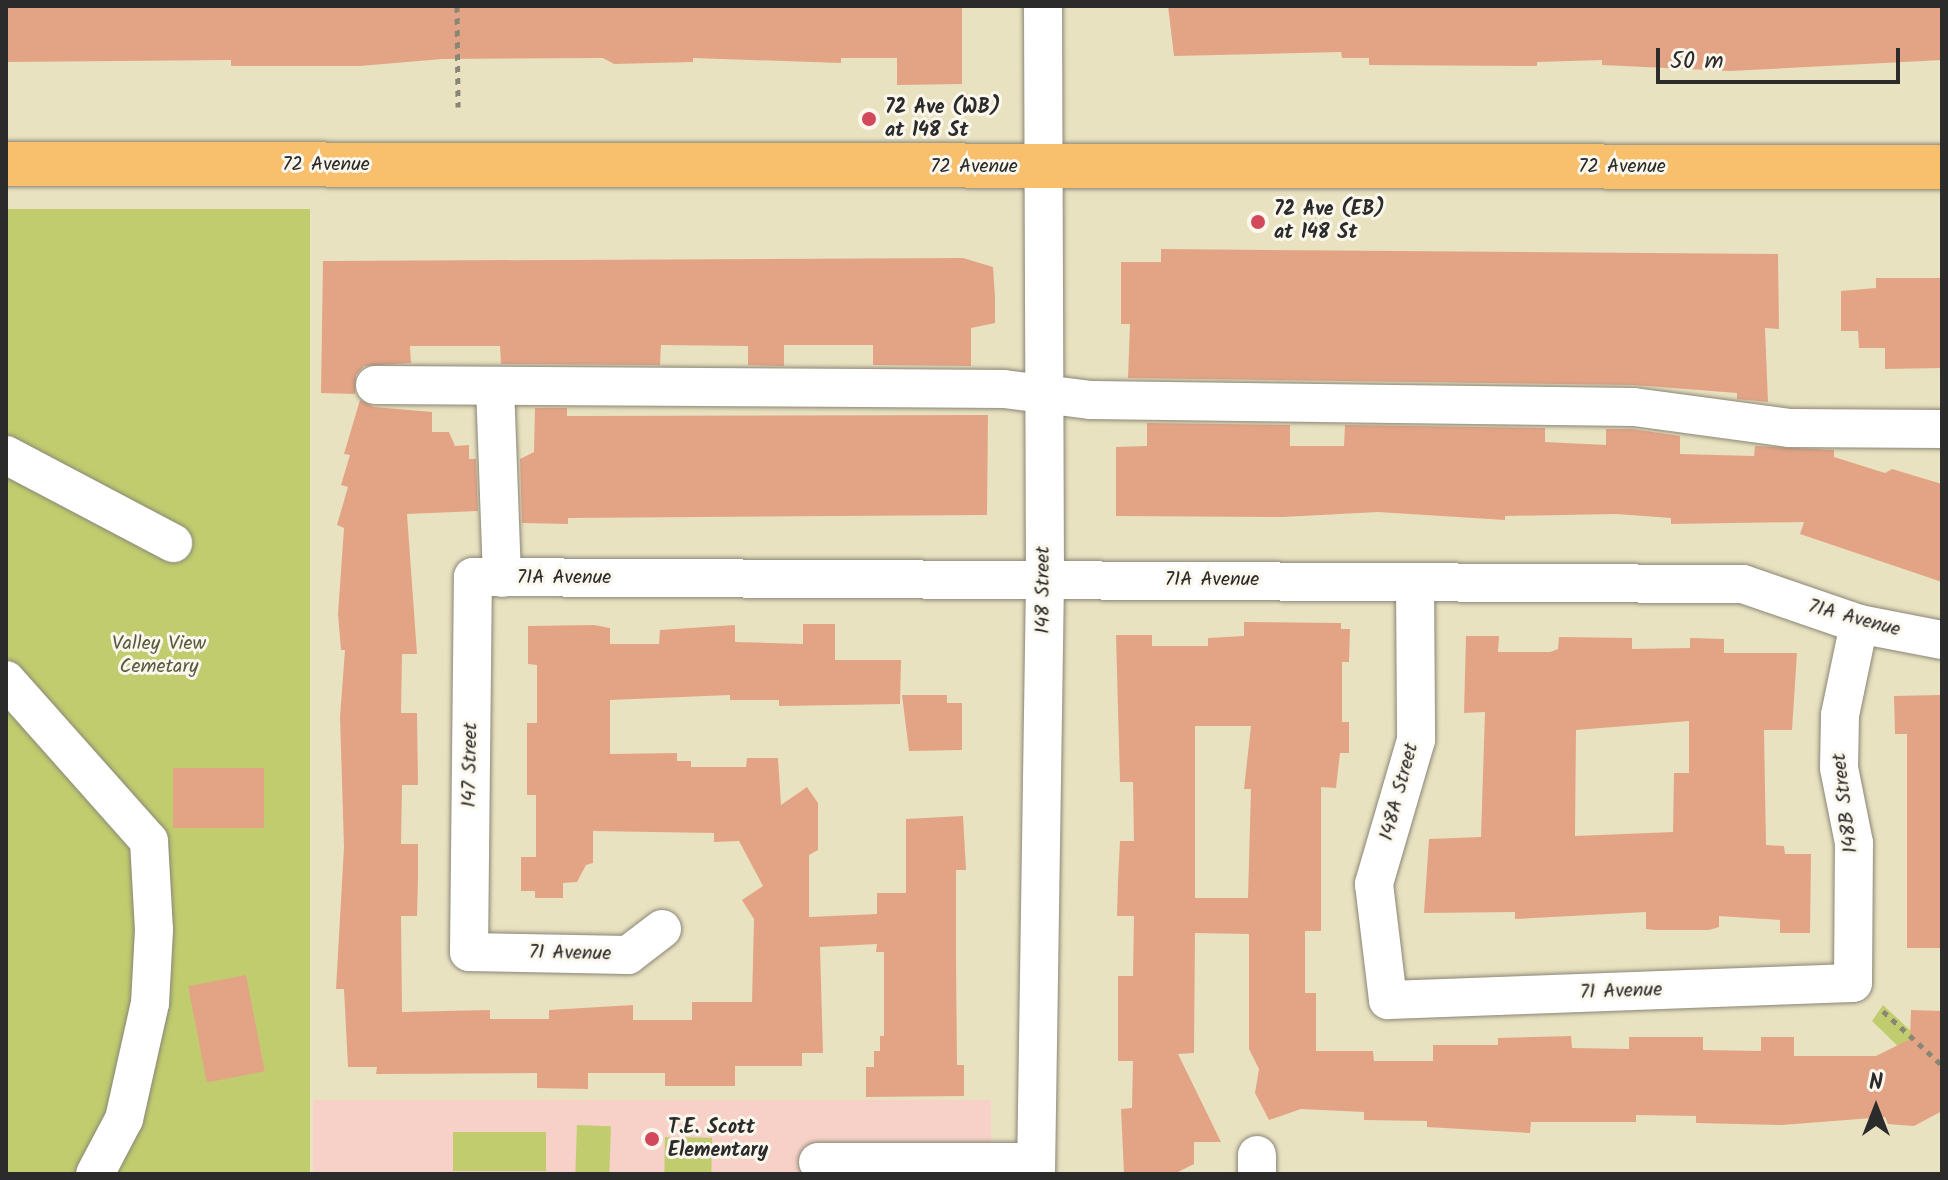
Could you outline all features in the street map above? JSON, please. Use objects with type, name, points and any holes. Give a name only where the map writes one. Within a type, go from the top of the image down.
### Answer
[{"type":"main road","name":"72 Avenue","points":[[6,164],[1942,167]]},
{"type":"street","name":"148 Street","points":[[1036,1168],[1045,579],[1043,6]]},
{"type":"street","points":[[375,385],[1004,389],[1091,400],[1634,407],[1789,428],[1942,429]]},
{"type":"street","name":"147 Street","points":[[469,952],[495,386]]},
{"type":"street","points":[[6,455],[173,543]]},
{"type":"street","name":"71A Avenue","points":[[487,578],[1743,584],[1859,624],[1942,640]]},
{"type":"street","name":"148A Street","points":[[1388,1000],[1374,884],[1416,740],[1415,582]]},
{"type":"street","name":"148B Street","points":[[1853,983],[1854,843],[1839,768],[1840,715],[1859,624]]},
{"type":"street","points":[[6,680],[149,841],[154,930],[150,1003],[124,1119],[95,1174]]},
{"type":"street","name":"71 Avenue","points":[[469,952],[628,955],[662,929]]},
{"type":"street","name":"71 Avenue","points":[[1388,1000],[1853,983]]},
{"type":"street","points":[[818,1162],[1036,1168]]},
{"type":"path","points":[[457,6],[458,107]]},
{"type":"path","points":[[1883,1011],[1942,1065]]},
{"type":"shaded area","name":"T.E. Scott Elementary","points":[[313,1100],[991,1100],[991,1174],[313,1174]]},
{"type":"green space","name":"Valley View Cemetary","points":[[6,209],[310,209],[310,1174],[6,1174]]},
{"type":"green space","points":[[1883,1005],[1942,1060],[1942,1089],[1872,1021]]},
{"type":"green space","points":[[577,1125],[611,1126],[609,1174],[575,1174]]},
{"type":"green space","points":[[453,1132],[546,1132],[546,1171],[453,1171]]},
{"type":"green space","points":[[665,1137],[712,1138],[711,1174],[664,1174]]},
{"type":"building","points":[[6,6],[962,6],[962,84],[897,85],[897,58],[841,58],[841,63],[693,58],[693,62],[614,64],[603,58],[442,59],[360,66],[231,66],[231,60],[6,62]]},
{"type":"building","points":[[1168,6],[1942,6],[1942,60],[1730,71],[1602,65],[1602,60],[1537,62],[1537,66],[1369,65],[1369,58],[1342,58],[1341,52],[1174,56]]},
{"type":"building","points":[[1161,249],[1778,254],[1779,329],[1765,328],[1768,402],[1737,399],[1737,393],[1634,385],[1128,378],[1130,324],[1121,324],[1121,262],[1161,262]]},
{"type":"building","points":[[963,258],[993,267],[995,323],[971,328],[971,366],[873,365],[873,345],[784,345],[784,366],[748,365],[748,346],[661,345],[660,365],[501,364],[500,346],[410,346],[411,363],[364,366],[356,375],[355,394],[321,393],[323,261]]},
{"type":"building","points":[[1876,278],[1942,278],[1942,368],[1885,369],[1885,348],[1859,348],[1858,331],[1841,331],[1841,291],[1876,288]]},
{"type":"building","points":[[360,400],[374,407],[432,412],[432,432],[449,432],[455,446],[469,445],[469,459],[476,459],[478,511],[407,514],[417,654],[402,654],[401,713],[417,713],[418,785],[402,785],[401,844],[418,844],[418,878],[417,916],[401,916],[402,1012],[490,1010],[490,1019],[549,1019],[549,1010],[633,1005],[633,1020],[692,1020],[692,1002],[752,1002],[754,919],[742,900],[763,886],[739,841],[714,842],[714,833],[593,831],[593,863],[586,865],[577,882],[563,883],[563,898],[535,898],[535,891],[521,891],[521,857],[536,857],[536,795],[527,795],[527,723],[537,723],[537,665],[528,664],[528,626],[594,625],[610,628],[610,644],[659,644],[660,630],[735,625],[735,642],[803,644],[803,624],[835,624],[835,660],[901,660],[900,704],[779,706],[779,700],[730,700],[730,695],[610,700],[610,754],[677,753],[677,761],[691,761],[691,767],[746,767],[747,758],[778,758],[781,805],[807,787],[818,803],[818,850],[809,855],[809,917],[877,914],[877,893],[906,893],[906,819],[963,816],[966,870],[956,870],[956,957],[957,1065],[964,1065],[964,1096],[866,1097],[866,1067],[874,1067],[874,1051],[880,1051],[880,1036],[884,1036],[884,952],[876,952],[877,944],[820,947],[823,1053],[802,1053],[802,1066],[735,1066],[735,1086],[665,1086],[665,1073],[588,1073],[588,1089],[537,1088],[537,1073],[376,1074],[377,1067],[348,1067],[344,989],[336,989],[344,847],[340,717],[345,650],[341,650],[338,614],[344,528],[337,525],[348,487],[341,485],[350,455],[344,454]]},
{"type":"building","points":[[535,408],[567,408],[567,416],[988,415],[987,515],[568,518],[568,524],[522,523],[520,459],[534,452]]},
{"type":"building","points":[[1147,423],[1290,425],[1290,446],[1344,446],[1345,425],[1545,428],[1545,442],[1606,445],[1606,429],[1632,429],[1680,436],[1680,454],[1754,456],[1755,446],[1834,450],[1834,457],[1885,473],[1892,469],[1942,484],[1942,582],[1800,534],[1804,522],[1671,524],[1671,518],[1616,514],[1505,516],[1505,520],[1378,512],[1283,517],[1116,516],[1116,447],[1147,446]]},
{"type":"building","points":[[1244,622],[1341,623],[1341,629],[1350,629],[1349,662],[1342,662],[1342,722],[1349,722],[1349,753],[1340,753],[1336,788],[1321,787],[1321,931],[1305,931],[1305,993],[1316,993],[1316,1051],[1373,1051],[1374,1061],[1433,1061],[1433,1045],[1498,1045],[1498,1038],[1571,1036],[1572,1048],[1629,1049],[1629,1037],[1703,1037],[1703,1050],[1761,1051],[1761,1037],[1794,1037],[1794,1056],[1876,1056],[1910,1039],[1911,1010],[1942,1011],[1942,1111],[1914,1126],[1888,1124],[1885,1117],[1782,1125],[1696,1123],[1696,1116],[1636,1115],[1636,1122],[1531,1122],[1530,1133],[1427,1127],[1427,1121],[1364,1120],[1364,1112],[1301,1109],[1269,1120],[1255,1093],[1259,1069],[1249,1049],[1249,934],[1195,933],[1194,1053],[1178,1054],[1221,1142],[1194,1142],[1194,1164],[1174,1174],[1124,1174],[1121,1109],[1132,1108],[1133,1061],[1118,1061],[1118,976],[1133,976],[1134,916],[1117,916],[1118,881],[1120,841],[1134,841],[1133,782],[1120,782],[1116,635],[1152,635],[1152,646],[1208,646],[1208,638],[1244,636]],"holes":[[[1195,726],[1251,726],[1244,789],[1251,789],[1248,898],[1195,898]]]},
{"type":"building","points":[[1466,636],[1499,636],[1498,652],[1550,652],[1558,649],[1559,637],[1632,638],[1632,649],[1690,648],[1690,638],[1724,639],[1724,653],[1797,653],[1792,730],[1764,730],[1766,845],[1784,846],[1785,854],[1811,854],[1810,933],[1780,933],[1780,920],[1719,916],[1719,927],[1709,930],[1646,929],[1646,912],[1515,919],[1515,912],[1424,913],[1429,839],[1481,837],[1485,712],[1464,713]],"holes":[[[1689,721],[1689,773],[1674,773],[1673,832],[1575,836],[1576,730]]]},
{"type":"building","points":[[902,695],[947,695],[947,703],[962,703],[962,750],[909,751]]},
{"type":"building","points":[[1940,695],[1942,948],[1907,948],[1907,734],[1895,734],[1894,696]]},
{"type":"building","points":[[173,768],[264,768],[264,828],[173,828]]},
{"type":"building","points":[[246,975],[265,1071],[207,1082],[188,986]]},
{"type":"place","name":"72 Ave (WB) at 148 St","points":[[869,119]]},
{"type":"place","name":"72 Ave (EB) at 148 St","points":[[1258,222]]},
{"type":"place","name":"T.E. Scott Elementary","points":[[652,1139]]}]
